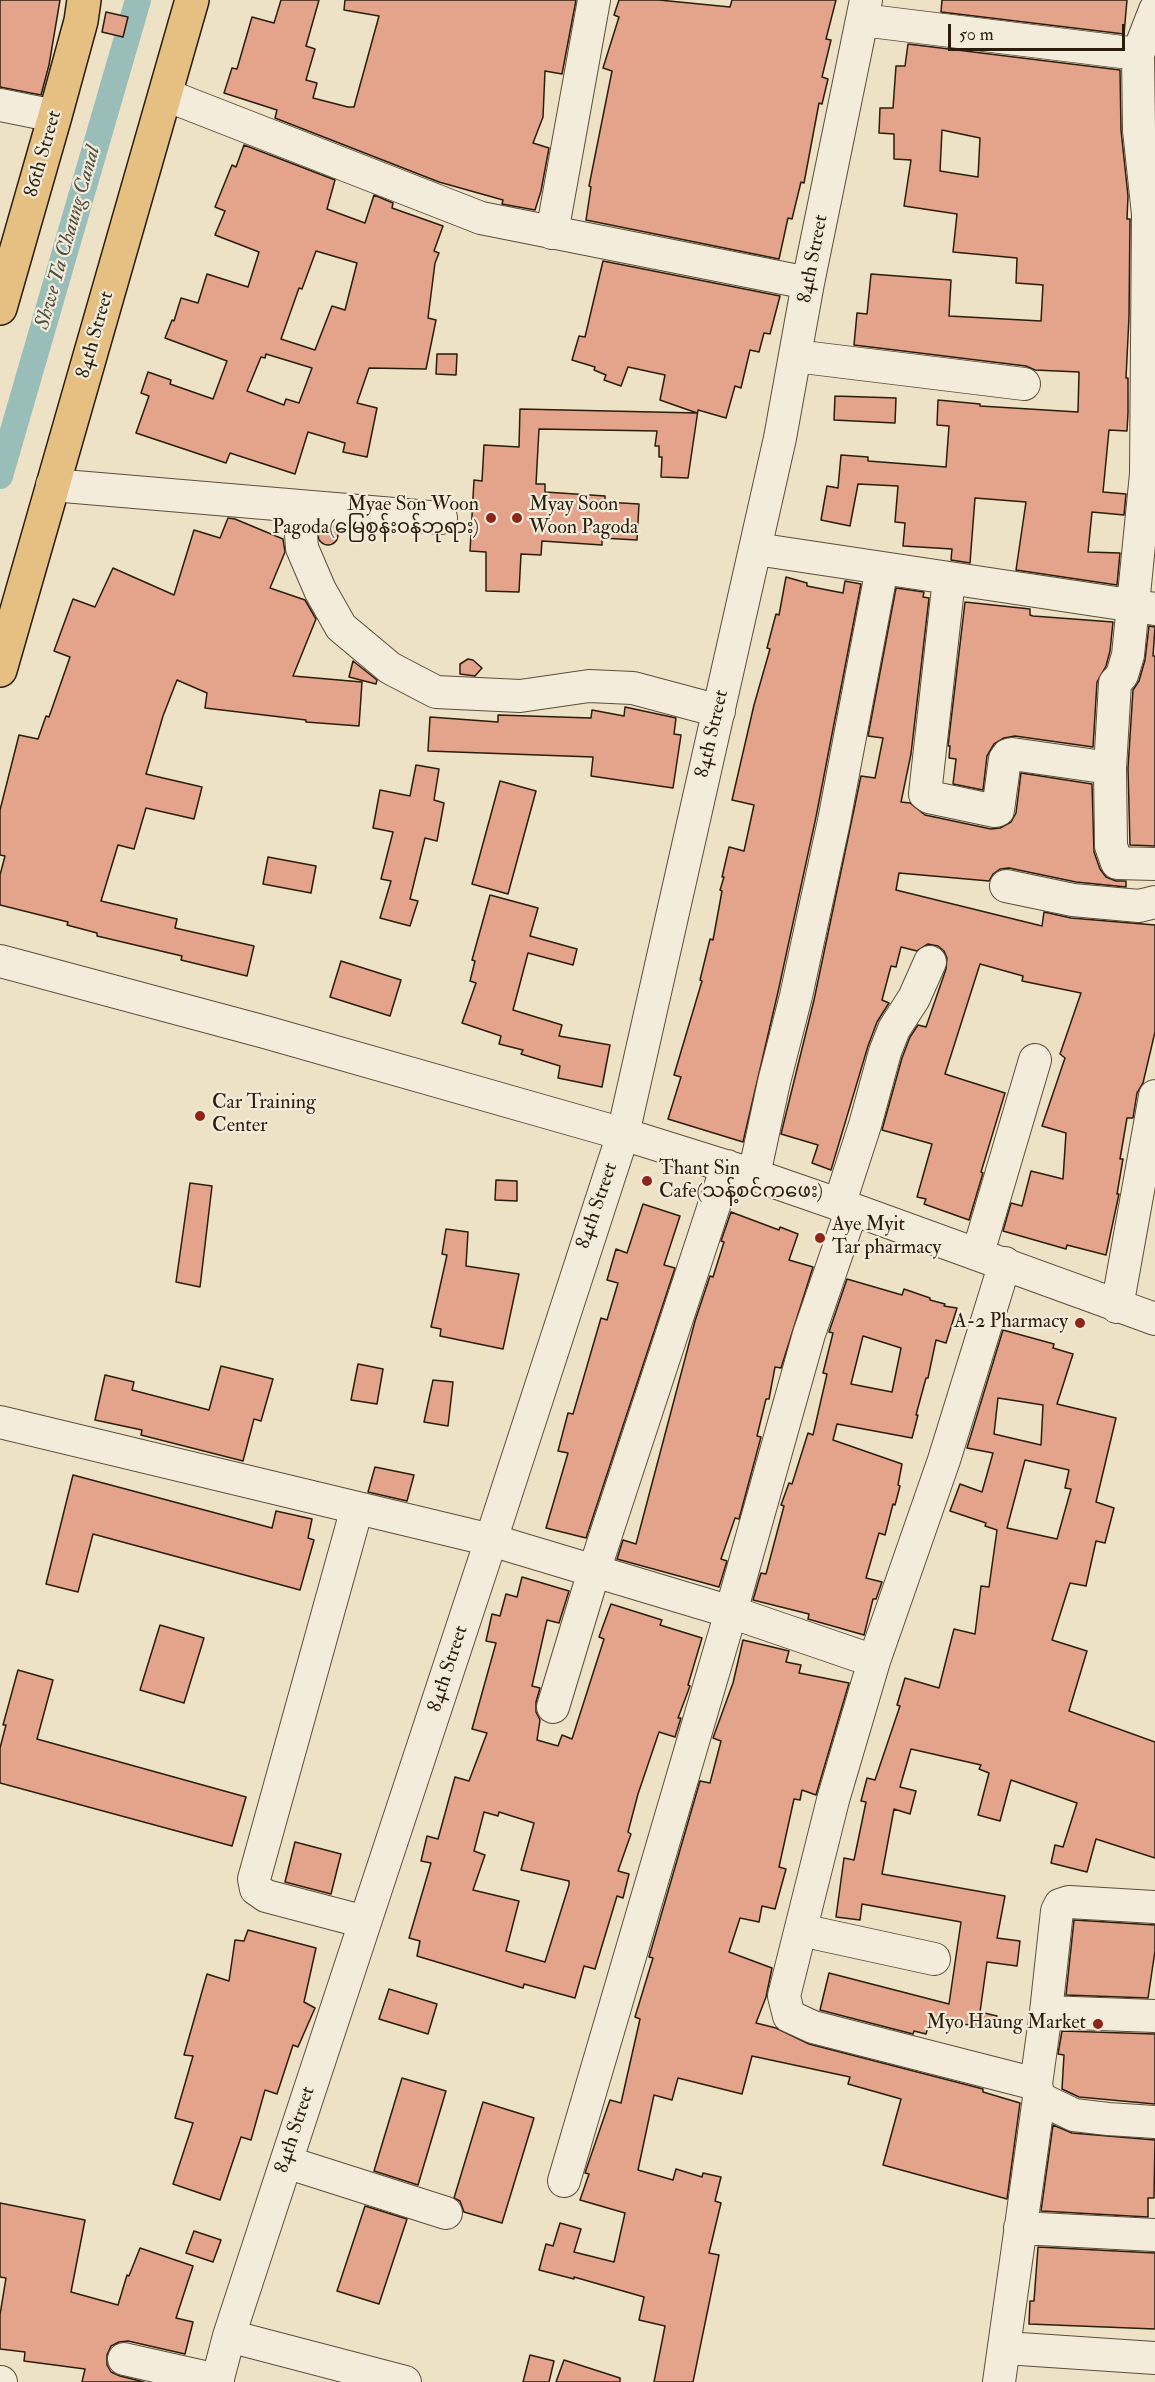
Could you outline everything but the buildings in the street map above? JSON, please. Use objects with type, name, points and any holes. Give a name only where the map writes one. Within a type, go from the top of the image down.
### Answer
[{"type":"main road","name":"86th Street","points":[[0,308],[81,21],[84,0]]},
{"type":"main road","name":"84th Street","points":[[0,670],[192,0]]},
{"type":"street","points":[[552,233],[594,0]]},
{"type":"street","points":[[864,10],[1138,54]]},
{"type":"street","name":"84th Street","points":[[217,2381],[229,2336],[623,1134],[756,549],[864,10]]},
{"type":"street","points":[[1155,10],[1138,54],[1139,130],[1152,214],[1143,607],[1132,618],[1128,655],[1122,675],[1115,683],[1110,768],[1111,846],[1117,863],[1155,864]]},
{"type":"street","points":[[166,95],[481,218],[808,284]]},
{"type":"street","points":[[0,105],[55,116]]},
{"type":"street","points":[[795,356],[1024,384]]},
{"type":"street","points":[[52,485],[229,498],[441,518]]},
{"type":"street","points":[[299,506],[302,548],[320,590],[341,627],[390,668],[436,692],[520,696],[589,686],[633,688],[719,711]]},
{"type":"street","points":[[756,549],[1143,607]]},
{"type":"street","points":[[553,1707],[594,1571],[774,1082],[796,996],[834,821],[882,568]]},
{"type":"street","points":[[949,579],[925,794],[998,810],[1005,759],[1012,754],[1110,768]]},
{"type":"street","points":[[1006,886],[1073,900],[1139,906],[1155,902]]},
{"type":"street","points":[[0,961],[265,1032],[623,1134],[846,1207],[1155,1319]]},
{"type":"street","points":[[564,2181],[731,1612],[846,1207],[885,1052],[894,1029],[914,998],[930,962]]},
{"type":"street","points":[[1035,1060],[944,1460],[874,1661],[833,1800],[784,1996],[789,2016],[813,2027],[1037,2091],[1074,2115],[1155,2122]]},
{"type":"street","points":[[1117,1307],[1155,1096]]},
{"type":"street","points":[[0,1422],[491,1540],[731,1612],[874,1661]]},
{"type":"street","points":[[357,1508],[254,1879],[256,1888],[266,1896],[365,1922]]},
{"type":"street","points":[[999,2382],[1037,2091],[1056,1918],[1060,1905],[1069,1902],[1155,1907]]},
{"type":"street","points":[[801,1930],[934,1959]]},
{"type":"street","points":[[1046,2012],[1155,2016]]},
{"type":"street","points":[[286,2162],[446,2213]]},
{"type":"street","points":[[1020,2228],[1155,2235]]},
{"type":"street","points":[[229,2336],[405,2382]]},
{"type":"street","points":[[1005,2348],[1155,2358]]},
{"type":"street","points":[[124,2359],[217,2381]]},
{"type":"waterway","name":"Shwe Ta Chaung Canal","points":[[0,476],[138,0]]},
{"type":"place","name":"Myae Son Woon Pagoda(မြေစွန်း၀န်ဘုရား)","points":[[491,518]]},
{"type":"place","name":"Myay Soon Woon Pagoda","points":[[517,518]]},
{"type":"place","name":"Car Training Center","points":[[200,1116]]},
{"type":"place","name":"Thant Sin Cafe(သန့်စင်ကဖေး)","points":[[647,1181]]},
{"type":"place","name":"Aye Myit Tar pharmacy","points":[[820,1238]]},
{"type":"place","name":"A-2 Pharmacy","points":[[1080,1323]]},
{"type":"place","name":"Myo Haung Market","points":[[1098,2024]]}]
